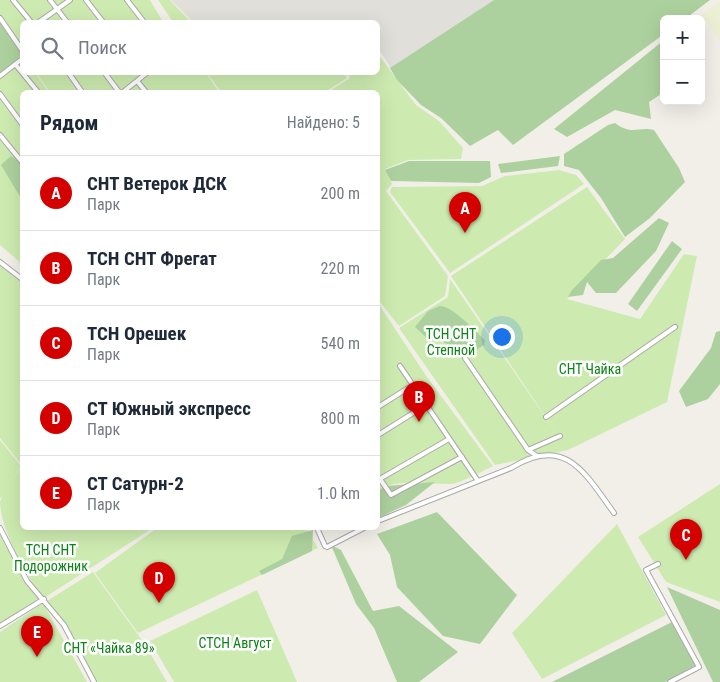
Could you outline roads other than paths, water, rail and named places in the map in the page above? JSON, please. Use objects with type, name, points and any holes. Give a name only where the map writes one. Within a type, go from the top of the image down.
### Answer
[{"type":"street","points":[[13,0],[29,20]]},
{"type":"street","points":[[50,0],[65,20]]},
{"type":"street","points":[[42,20],[70,0]]},
{"type":"street","points":[[86,0],[101,20]]},
{"type":"street","points":[[127,0],[142,20]]},
{"type":"street","points":[[0,18],[20,46]]},
{"type":"street","points":[[0,76],[20,60]]},
{"type":"street","points":[[15,64],[20,70]]},
{"type":"street","points":[[24,75],[36,90]]},
{"type":"street","points":[[70,75],[81,90]]},
{"type":"street","points":[[106,75],[117,90]]},
{"type":"street","points":[[126,90],[141,75]]},
{"type":"street","points":[[137,81],[144,90]]},
{"type":"street","points":[[0,94],[20,121]]},
{"type":"street","points":[[0,135],[20,160]]},
{"type":"street","points":[[0,262],[20,277]]},
{"type":"street","points":[[546,417],[675,326]]},
{"type":"street","points":[[465,358],[528,450],[537,456]]},
{"type":"street","points":[[400,366],[478,481]]},
{"type":"street","points":[[380,406],[413,385]]},
{"type":"street","points":[[380,434],[426,405]]},
{"type":"street","points":[[528,450],[560,436]]},
{"type":"street","points":[[380,479],[449,438]]},
{"type":"street","points":[[380,520],[511,468],[528,457],[537,456],[560,456],[578,465],[614,514]]},
{"type":"street","points":[[380,481],[391,495],[462,457]]},
{"type":"street","points":[[0,528],[27,581],[64,625],[94,682]]},
{"type":"street","points":[[317,530],[326,547],[360,530]]},
{"type":"street","points":[[658,564],[646,570],[699,667],[670,682]]},
{"type":"street","points":[[0,626],[44,600]]},
{"type":"place","name":"СНТ Ветерок ДСК","points":[[465,233]]},
{"type":"place","name":"ТСН СНТ Фрегат","points":[[419,422]]},
{"type":"place","name":"ТСН Орешек","points":[[686,560]]},
{"type":"place","name":"СТ Южный экспресс","points":[[159,603]]},
{"type":"place","name":"СТ Сатурн-2","points":[[37,657]]},
{"type":"park label","name":"ТСН СНТ Степной","points":[[451,342]]},
{"type":"park label","name":"СНТ Чайка","points":[[590,369]]},
{"type":"park label","name":"ТСН СНТ Подорожник","points":[[51,558]]},
{"type":"park label","name":"СТСН Август","points":[[235,643]]},
{"type":"park label","name":"СНТ «Чайка 89»","points":[[109,648]]}]
